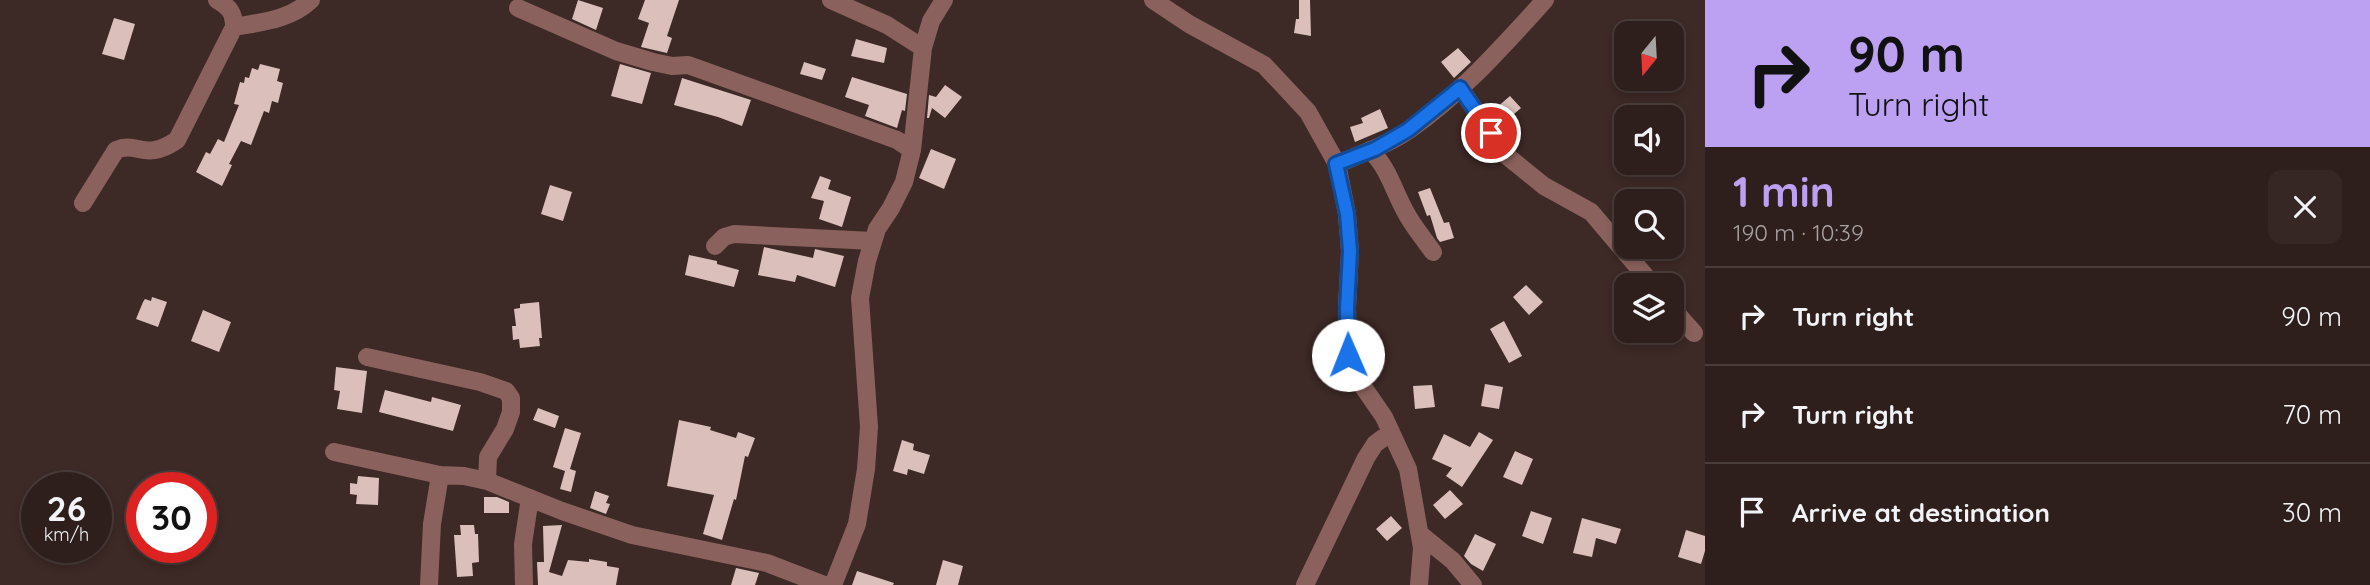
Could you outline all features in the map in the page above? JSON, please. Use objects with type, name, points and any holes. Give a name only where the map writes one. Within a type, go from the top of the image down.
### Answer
[{"type":"street","points":[[83,203],[116,150],[121,148],[148,153],[164,149],[177,140],[234,27],[234,15],[228,6],[217,0]]},
{"type":"street","points":[[234,27],[281,18],[300,11],[311,0]]},
{"type":"street","points":[[831,0],[887,25],[923,48]]},
{"type":"street","points":[[833,585],[857,524],[866,469],[869,427],[860,298],[867,261],[877,229],[904,183],[912,150],[923,48],[931,22],[944,0]]},
{"type":"street","points":[[1153,0],[1189,24],[1264,65],[1308,112],[1336,164],[1347,214],[1350,251],[1348,355],[1355,375],[1377,404],[1408,469],[1422,548],[1419,585]]},
{"type":"street","points":[[1336,164],[1408,130],[1460,88],[1499,51],[1545,0]]},
{"type":"street","points":[[518,8],[616,51],[672,66],[688,65],[897,140],[912,150]]},
{"type":"street","points":[[1460,88],[1507,156],[1544,186],[1591,212],[1643,273]]},
{"type":"street","points":[[1370,150],[1388,173],[1406,213],[1433,251]]},
{"type":"street","points":[[715,246],[724,236],[734,234],[873,241]]},
{"type":"street","points":[[1684,322],[1694,333]]},
{"type":"street","points":[[368,357],[480,382],[506,391],[511,398],[511,412],[505,429],[488,457],[487,481]]},
{"type":"street","points":[[1305,585],[1366,458],[1375,444],[1391,432]]},
{"type":"street","points":[[334,452],[440,475],[487,481],[632,535],[767,563],[824,585]]},
{"type":"street","points":[[429,585],[432,524],[440,475]]},
{"type":"street","points":[[524,585],[523,544],[530,498]]},
{"type":"street","points":[[1420,534],[1453,561],[1473,585]]},
{"type":"building","points":[[578,0],[603,8],[596,30],[572,19]]},
{"type":"building","points":[[645,0],[679,0],[667,36],[672,38],[667,53],[641,47],[649,23],[638,19]]},
{"type":"building","points":[[1299,0],[1310,0],[1311,36],[1294,33],[1296,19],[1299,19]]},
{"type":"building","points":[[114,18],[135,24],[124,60],[102,54]]},
{"type":"building","points":[[856,39],[887,48],[884,63],[851,56]]},
{"type":"building","points":[[1458,48],[1471,62],[1454,78],[1441,62]]},
{"type":"building","points":[[804,62],[826,69],[822,80],[800,74]]},
{"type":"building","points":[[260,64],[280,69],[277,81],[283,83],[278,103],[272,101],[269,113],[264,111],[251,145],[241,141],[229,164],[232,165],[222,186],[196,172],[206,152],[210,154],[218,139],[224,142],[239,105],[234,104],[240,82],[244,83],[252,68],[258,70]]},
{"type":"building","points":[[620,64],[651,73],[642,104],[611,96]]},
{"type":"building","points":[[852,77],[907,94],[905,111],[902,110],[897,128],[865,116],[869,105],[845,97]]},
{"type":"building","points":[[682,78],[751,100],[742,126],[674,105]]},
{"type":"building","points":[[945,85],[962,97],[945,118],[932,108],[927,118],[929,95],[936,97]]},
{"type":"building","points":[[1510,96],[1521,108],[1507,120],[1496,108]]},
{"type":"building","points":[[1380,109],[1388,128],[1355,142],[1350,127],[1363,123],[1361,118]]},
{"type":"building","points":[[931,149],[956,159],[944,189],[919,178]]},
{"type":"building","points":[[820,176],[831,180],[828,189],[851,197],[842,227],[819,219],[824,201],[811,198]]},
{"type":"building","points":[[550,185],[572,192],[563,221],[541,214]]},
{"type":"building","points":[[1430,188],[1444,223],[1449,222],[1454,238],[1440,242],[1437,238],[1430,215],[1427,216],[1418,192]]},
{"type":"building","points":[[764,247],[813,258],[815,249],[844,256],[835,287],[797,275],[795,282],[758,275]]},
{"type":"building","points":[[689,255],[717,261],[717,264],[739,270],[734,287],[685,275]]},
{"type":"building","points":[[1526,285],[1543,302],[1529,315],[1513,297]]},
{"type":"building","points":[[152,297],[167,302],[158,327],[136,319],[145,299],[151,301]]},
{"type":"building","points":[[539,302],[542,338],[539,338],[540,346],[520,348],[519,339],[513,340],[512,326],[516,326],[514,309],[520,308],[520,304]]},
{"type":"building","points":[[203,310],[231,322],[219,352],[191,341]]},
{"type":"building","points":[[1504,321],[1522,356],[1509,363],[1490,329]]},
{"type":"building","points":[[336,367],[367,371],[362,413],[337,409],[340,391],[334,390]]},
{"type":"building","points":[[1485,384],[1503,387],[1499,409],[1481,406]]},
{"type":"building","points":[[1432,385],[1435,407],[1415,409],[1413,386]]},
{"type":"building","points":[[385,390],[431,402],[432,397],[461,405],[453,431],[379,412]]},
{"type":"building","points":[[538,408],[559,416],[555,428],[533,420]]},
{"type":"building","points":[[679,420],[711,427],[710,430],[736,438],[738,432],[755,438],[748,457],[745,456],[736,500],[734,499],[722,540],[703,534],[714,495],[667,486]]},
{"type":"building","points":[[565,428],[581,433],[570,469],[576,471],[571,492],[560,489],[565,471],[553,467]]},
{"type":"building","points":[[1479,432],[1493,440],[1462,487],[1446,476],[1452,468],[1432,459],[1444,434],[1470,447]]},
{"type":"building","points":[[902,440],[914,444],[913,450],[930,455],[924,474],[908,469],[907,475],[893,471]]},
{"type":"building","points":[[1515,451],[1533,459],[1522,485],[1503,477]]},
{"type":"building","points":[[358,476],[379,478],[378,505],[356,504],[357,495],[350,494],[350,483],[357,484]]},
{"type":"building","points":[[1450,490],[1463,504],[1445,519],[1433,505]]},
{"type":"building","points":[[595,491],[609,496],[606,503],[610,504],[606,514],[590,508]]},
{"type":"building","points":[[484,497],[497,497],[509,502],[509,513],[484,513]]},
{"type":"building","points":[[1531,511],[1552,518],[1543,544],[1522,536]]},
{"type":"building","points":[[1391,516],[1402,528],[1387,541],[1376,529]]},
{"type":"building","points":[[1582,518],[1621,529],[1616,544],[1596,538],[1592,557],[1573,553]]},
{"type":"building","points":[[460,525],[474,525],[475,534],[478,534],[479,562],[472,563],[473,576],[457,577],[454,535],[461,535]]},
{"type":"building","points":[[562,525],[549,572],[562,576],[568,560],[607,562],[607,566],[619,568],[616,585],[538,585],[537,562],[544,562],[543,526]]},
{"type":"building","points":[[1686,530],[1705,536],[1705,551],[1701,564],[1678,557]]},
{"type":"building","points":[[1475,534],[1496,544],[1483,571],[1464,556]]},
{"type":"building","points":[[943,560],[963,566],[958,585],[936,585]]},
{"type":"building","points":[[736,568],[759,573],[755,585],[731,585]]},
{"type":"building","points":[[857,571],[894,583],[852,585]]},
{"type":"route","points":[[1348,355],[1350,251],[1347,214],[1336,164],[1375,149],[1408,130],[1460,88],[1491,133]]}]
